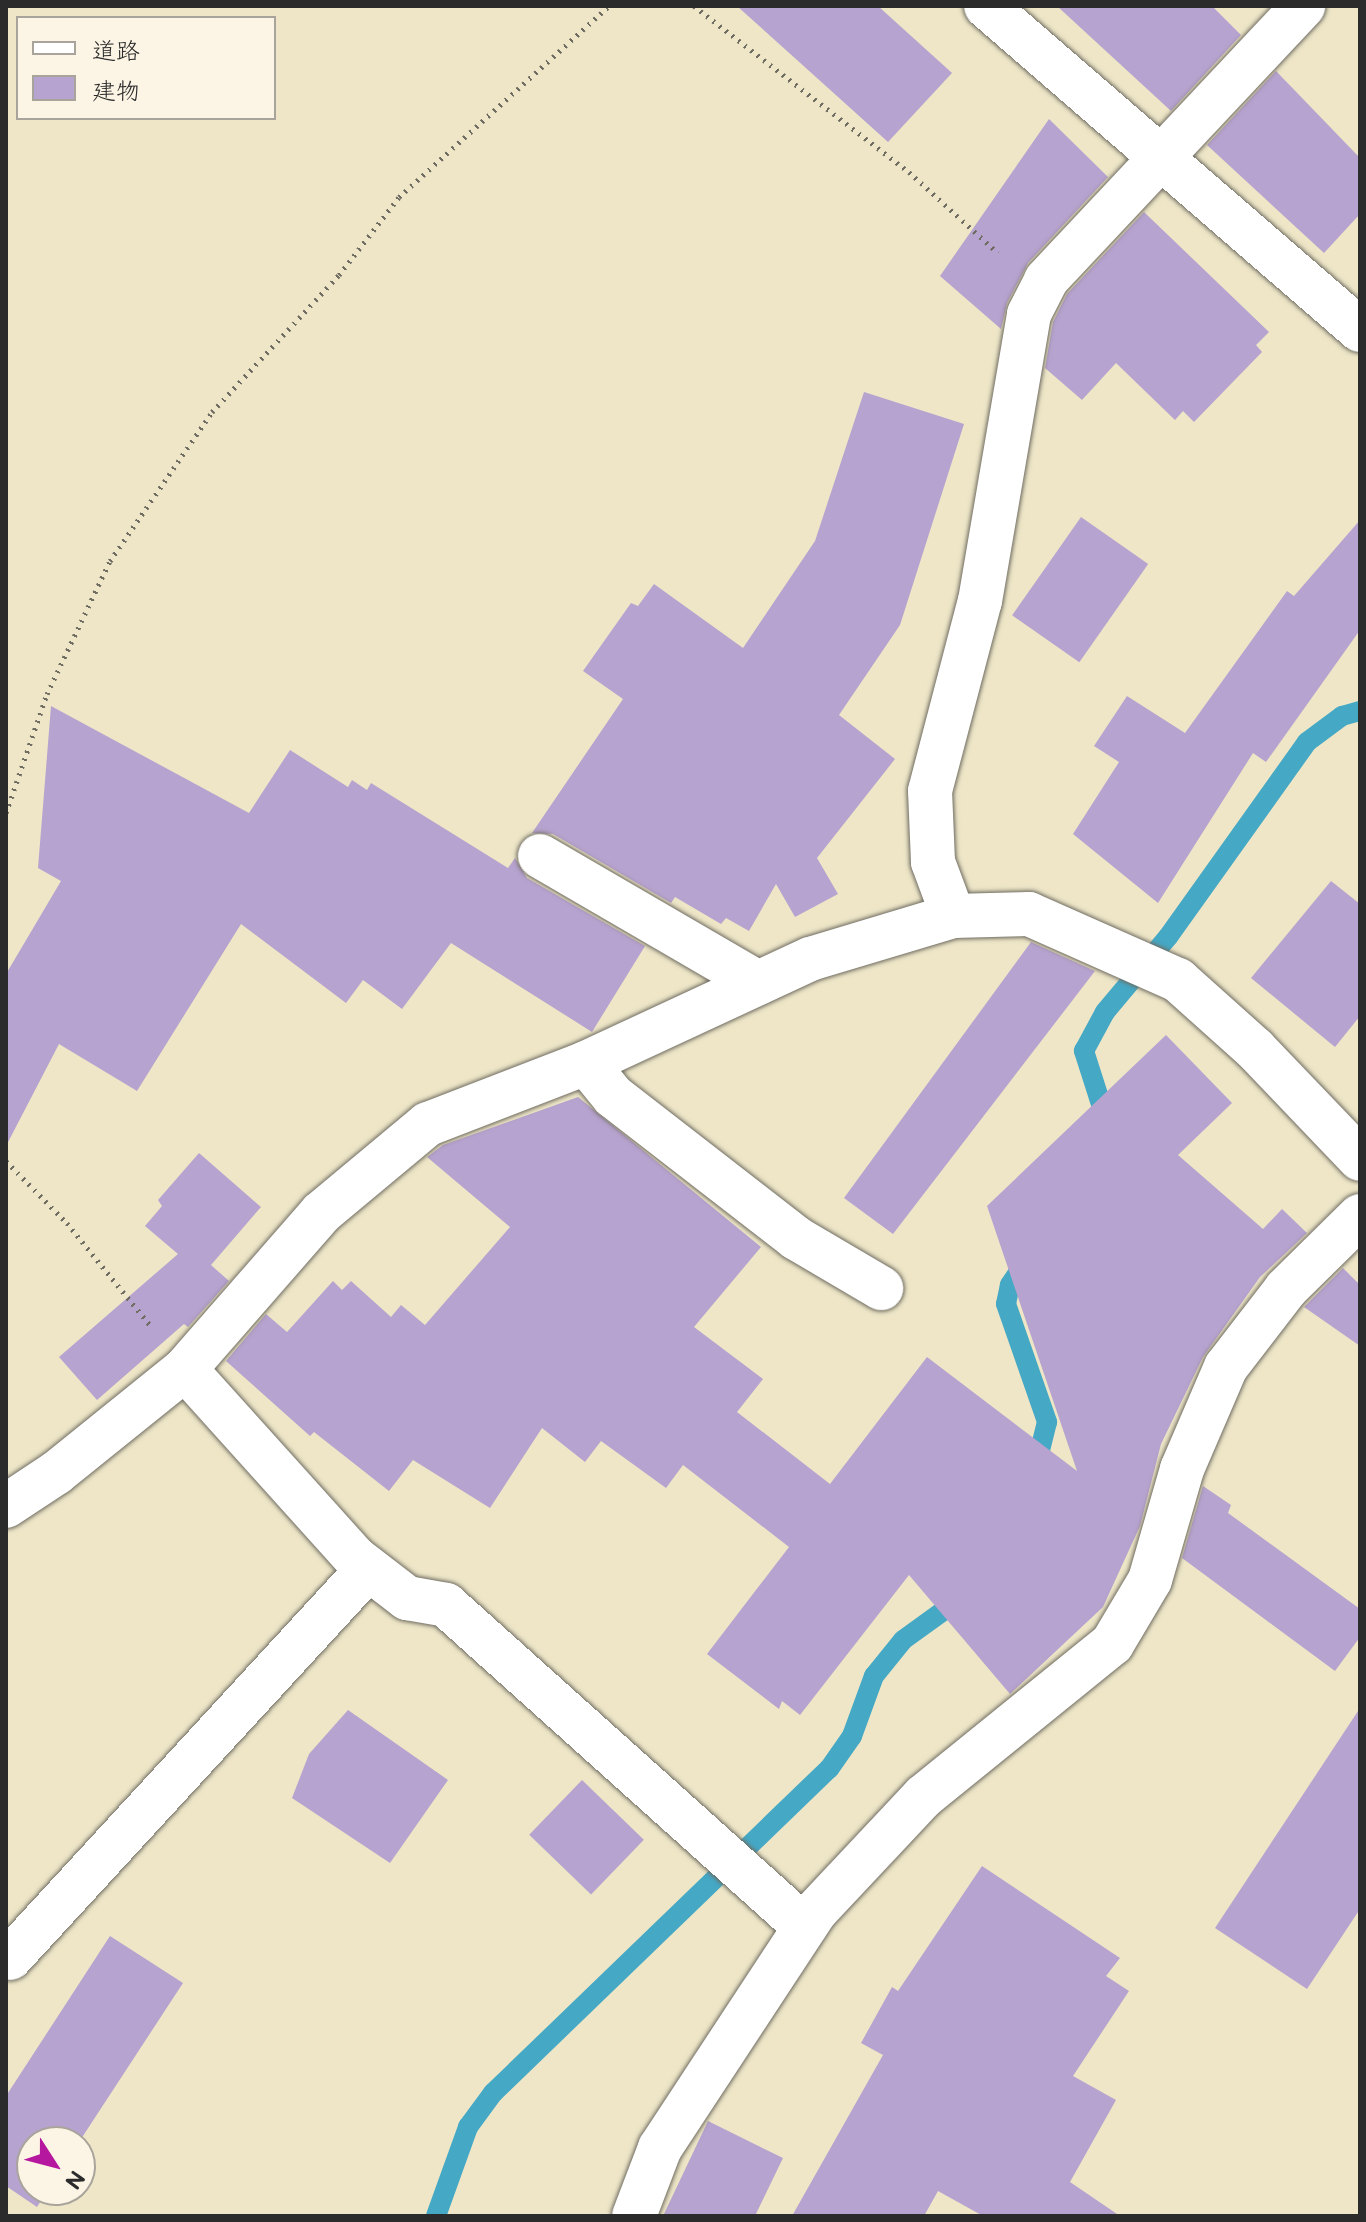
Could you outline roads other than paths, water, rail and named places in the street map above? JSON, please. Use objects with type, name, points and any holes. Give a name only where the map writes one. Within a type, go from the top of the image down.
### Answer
[{"type":"street","points":[[986,6],[1360,330]]},
{"type":"street","points":[[953,916],[933,862],[930,791],[980,601],[1008,413],[1029,314],[1040,292],[1159,156],[1303,6]]},
{"type":"street","points":[[540,856],[758,983]]},
{"type":"street","points":[[6,1506],[56,1473],[185,1369],[321,1213],[428,1124],[586,1063],[810,959],[953,916],[1029,914],[1178,980],[1255,1049],[1360,1159]]},
{"type":"street","points":[[586,1063],[613,1096],[796,1238],[881,1288]]},
{"type":"street","points":[[634,2216],[660,2148],[805,1927],[924,1796],[1112,1644],[1150,1580],[1182,1469],[1226,1367],[1286,1289],[1360,1216]]},
{"type":"street","points":[[185,1369],[368,1569],[407,1598],[446,1605],[805,1927]]},
{"type":"street","points":[[10,1958],[368,1569]]},
{"type":"waterway","points":[[1107,1123],[1084,1051],[1105,1012],[1168,937],[1307,742],[1342,716],[1360,711]]},
{"type":"waterway","points":[[1026,1261],[1010,1285],[1006,1304],[1047,1422],[1035,1470]]},
{"type":"waterway","points":[[436,2216],[468,2127],[493,2093],[829,1769],[852,1736],[874,1676],[903,1640],[961,1598]]}]
